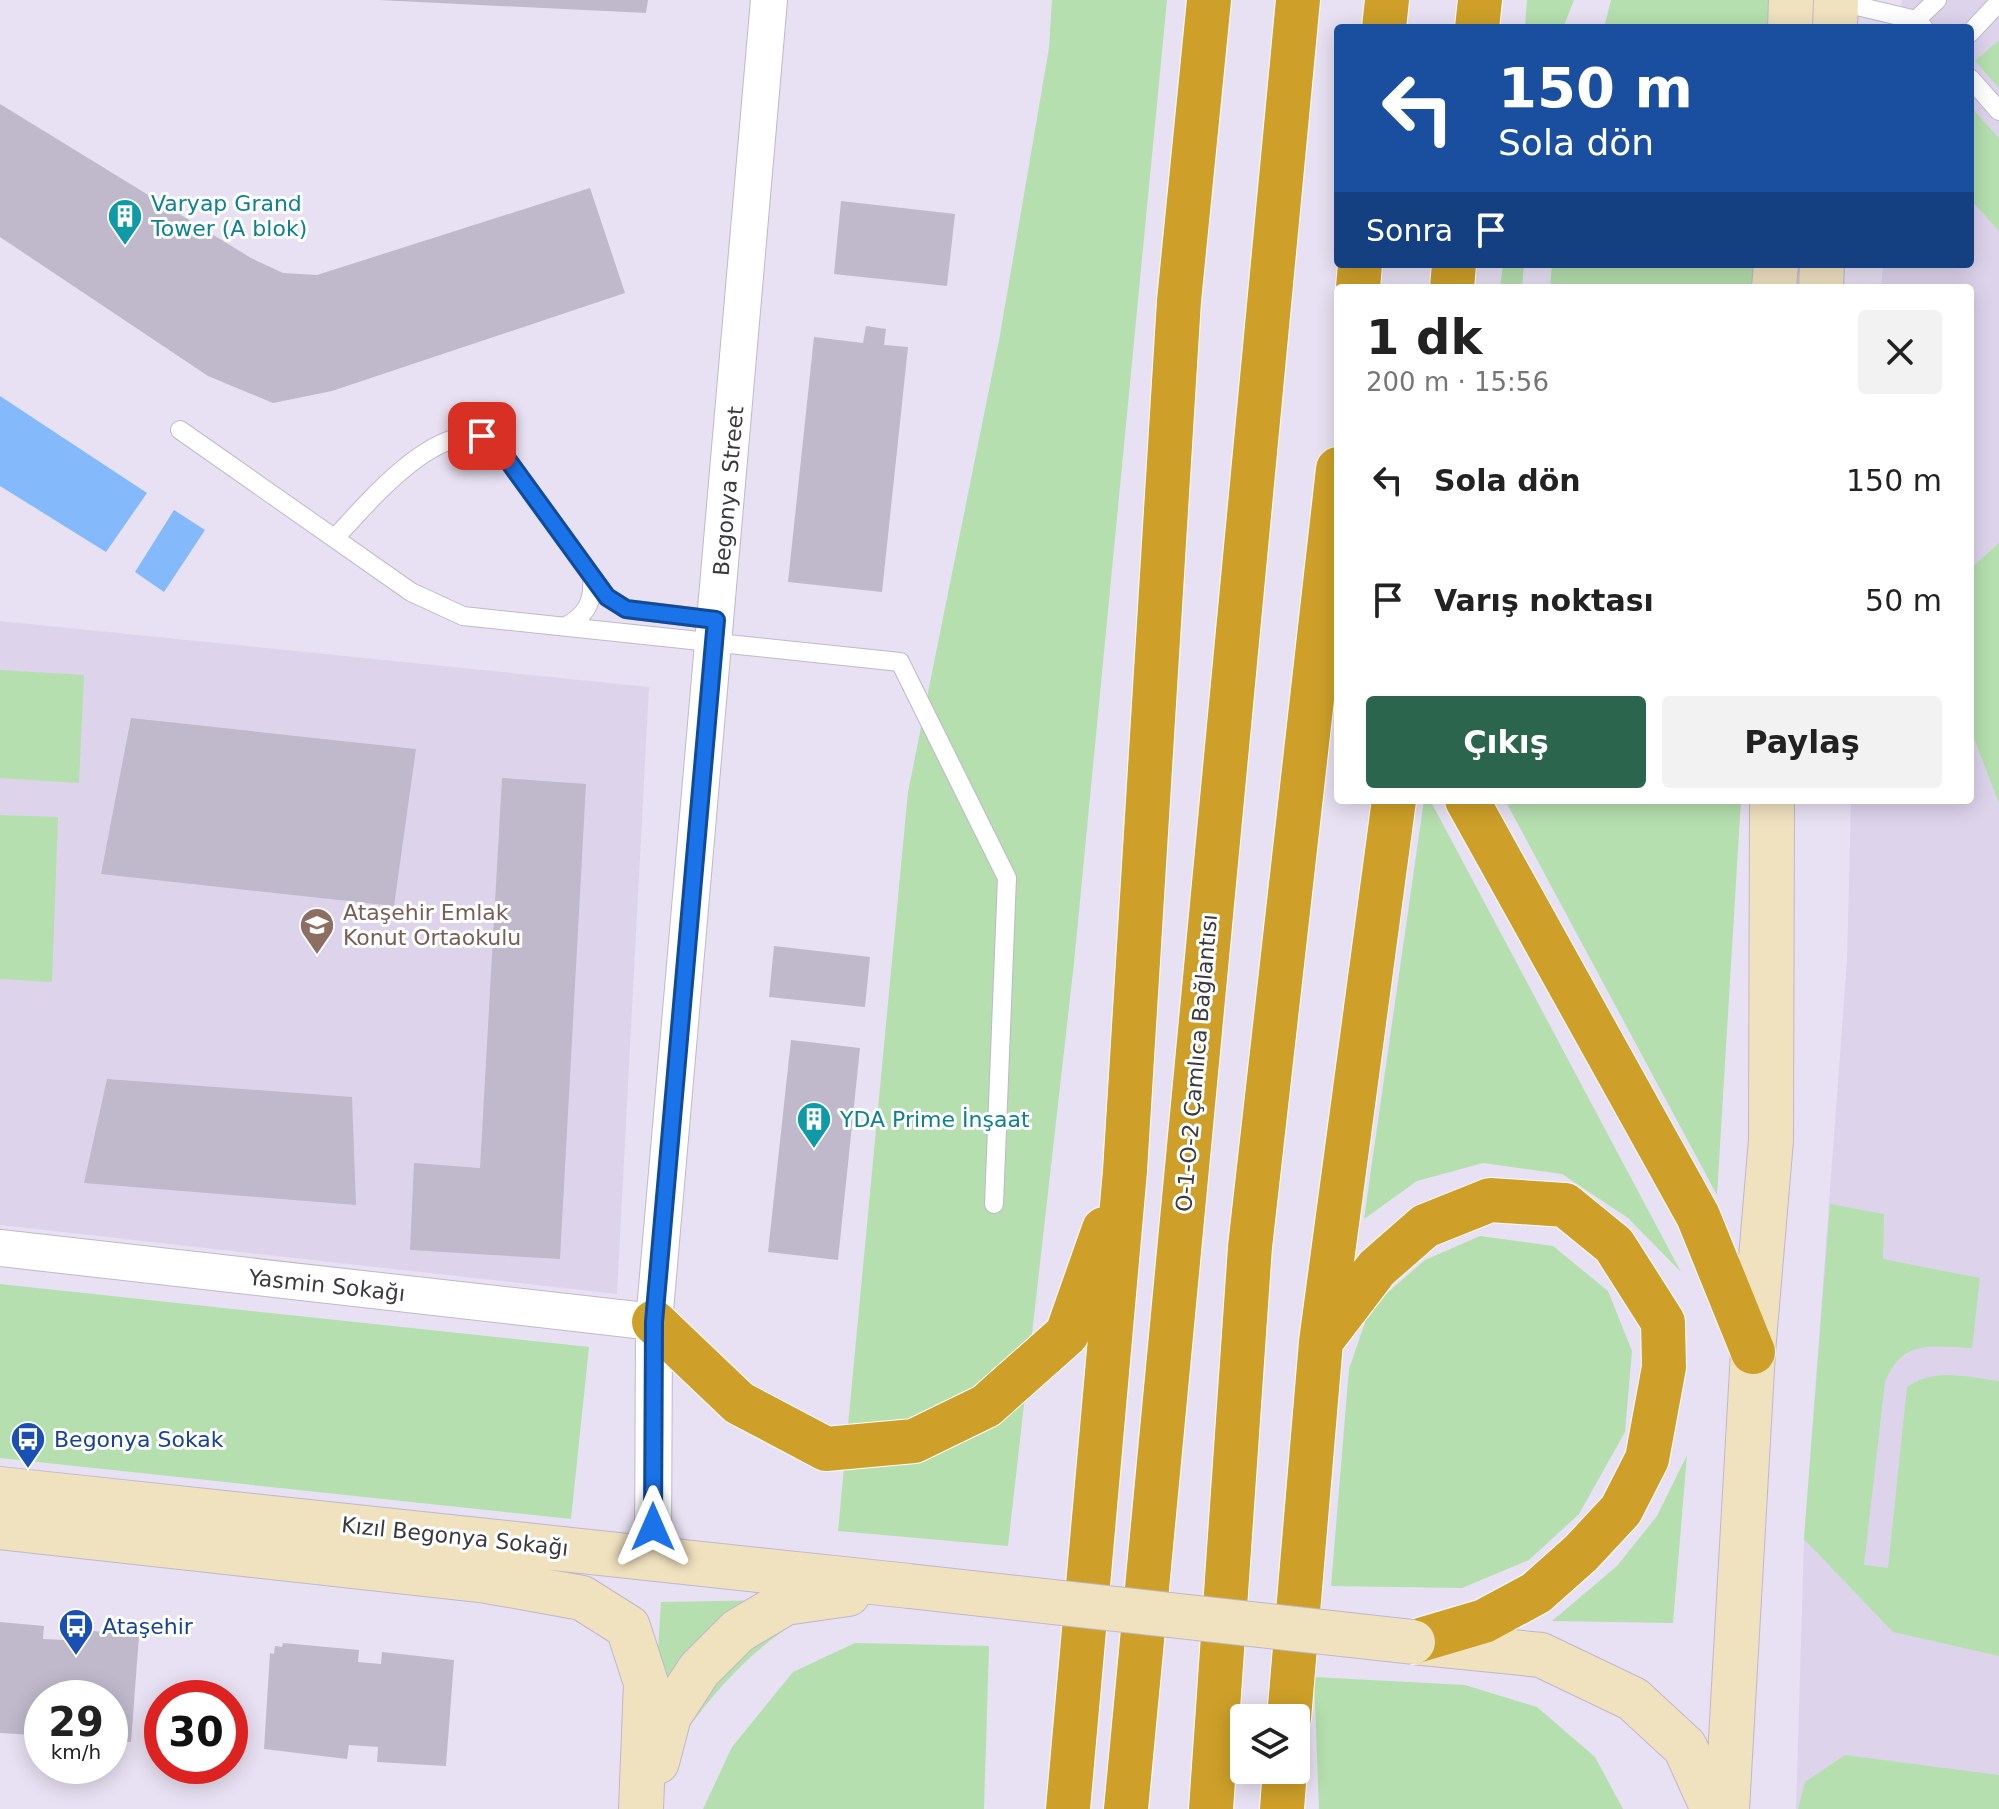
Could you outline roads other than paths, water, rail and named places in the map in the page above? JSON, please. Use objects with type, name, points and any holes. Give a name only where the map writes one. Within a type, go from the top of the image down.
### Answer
[{"type":"highway","points":[[1068,1809],[1125,1171],[1179,301],[1209,0]]},
{"type":"highway","name":"O-1-O-2 Çamlıca Bağlantısı","points":[[1126,1809],[1298,0]]},
{"type":"highway","points":[[1384,24],[1387,0]]},
{"type":"highway","points":[[1477,24],[1480,0]]},
{"type":"highway","points":[[1211,1809],[1250,1247],[1334,504]]},
{"type":"highway","points":[[1290,1704],[1321,1342],[1393,804]]},
{"type":"highway","points":[[1469,804],[1698,1216],[1753,1352]]},
{"type":"highway","points":[[654,1322],[739,1403],[826,1449],[914,1441],[986,1406],[1067,1334],[1125,1171]]},
{"type":"highway","points":[[1321,1342],[1377,1268],[1425,1226],[1490,1200],[1565,1205],[1614,1245],[1663,1322],[1664,1367],[1647,1459],[1621,1510],[1581,1553],[1536,1593],[1484,1621],[1413,1642]]},
{"type":"highway","points":[[1282,1809],[1284,1784]]},
{"type":"main road","points":[[1790,24],[1791,0]]},
{"type":"main road","points":[[1835,24],[1836,0]]},
{"type":"main road","points":[[1727,1809],[1753,1352],[1771,1140],[1772,804]]},
{"type":"main road","name":"Kızıl Begonya Sokağı","points":[[0,1489],[653,1556],[909,1586]]},
{"type":"main road","name":"Kızıl Begonya Sokağı","points":[[0,1527],[487,1581],[582,1598],[628,1627],[646,1683],[643,1809]]},
{"type":"main road","points":[[643,1809],[669,1716],[699,1670],[738,1631],[785,1603],[909,1586],[1541,1655],[1633,1699],[1685,1747],[1713,1809]]},
{"type":"street","name":"Begonya Street","points":[[653,1556],[654,1322],[769,0]]},
{"type":"street","name":"Yasmin Sokağı","points":[[0,1248],[654,1322]]},
{"type":"lane","points":[[1836,0],[1920,24],[1937,0]]},
{"type":"lane","points":[[1974,29],[1999,2]]},
{"type":"lane","points":[[1974,83],[1999,111]]},
{"type":"lane","points":[[180,430],[411,592],[463,616],[566,626],[715,631]]},
{"type":"lane","points":[[335,538],[385,483],[414,460],[459,436],[482,436],[499,448],[607,597],[626,609],[715,631],[900,662],[1007,878],[994,1204]]},
{"type":"lane","points":[[566,626],[586,612],[593,590],[592,578]]},
{"type":"water","points":[[0,396],[147,493],[106,552],[0,486]]},
{"type":"water","points":[[174,510],[205,530],[164,592],[135,572]]},
{"type":"place","name":"Varyap Grand Tower (A blok)","points":[[125,247]]},
{"type":"place","name":"Ataşehir Emlak Konut Ortaokulu","points":[[317,956]]},
{"type":"place","name":"YDA Prime İnşaat","points":[[814,1150]]},
{"type":"place","name":"Begonya Sokak","points":[[28,1470]]},
{"type":"place","name":"Ataşehir","points":[[76,1657]]}]
